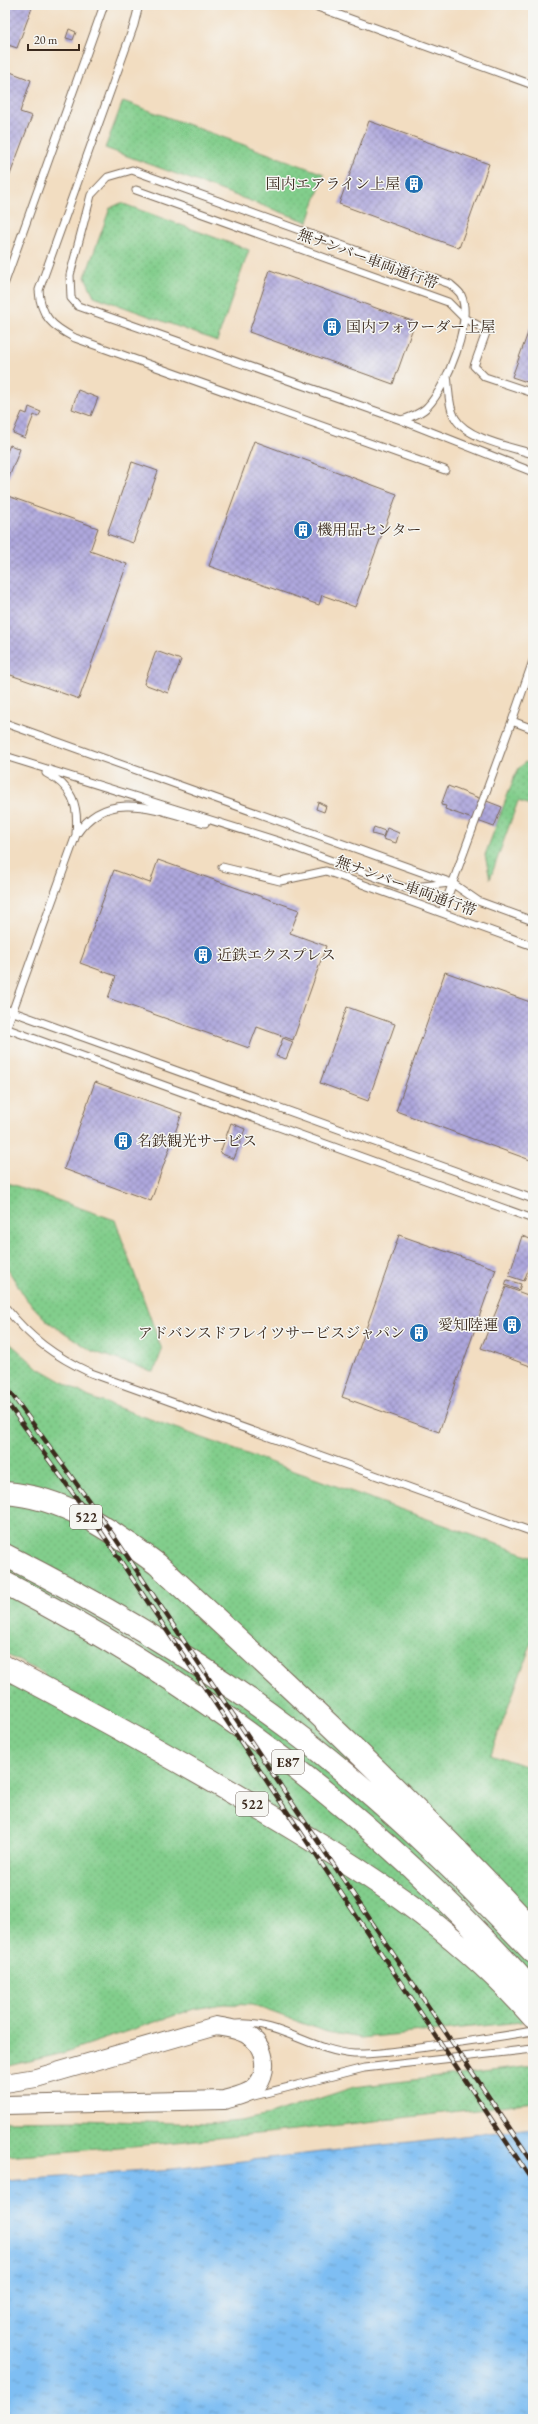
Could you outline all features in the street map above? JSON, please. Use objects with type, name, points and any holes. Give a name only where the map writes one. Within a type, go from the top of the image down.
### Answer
[{"type":"highway","name":"522","points":[[5,1494],[47,1500],[74,1511],[127,1542],[157,1564],[352,1745],[482,1874],[533,1930]]},
{"type":"highway","name":"E87","points":[[5,1555],[154,1637],[289,1728],[403,1822],[490,1906],[533,1952]]},
{"type":"highway","name":"E87","points":[[5,1583],[136,1657],[254,1736],[349,1810],[400,1855],[471,1923],[533,1991]]},
{"type":"highway","name":"522","points":[[5,1667],[196,1771],[380,1882],[460,1947],[533,2017]]},
{"type":"highway","name":"522","points":[[5,1670],[38,1684]]},
{"type":"street","points":[[5,2083],[36,2078],[216,2026],[238,2030],[248,2034],[259,2046],[264,2065],[262,2076],[254,2088],[238,2096],[224,2100],[5,2105]]},
{"type":"lane","points":[[5,282],[104,5]]},
{"type":"lane","points":[[139,5],[134,25],[39,290],[43,313],[56,328],[75,338],[445,470]]},
{"type":"lane","points":[[312,5],[533,85]]},
{"type":"lane","points":[[401,420],[411,417],[427,407],[447,375],[464,318],[460,294],[450,284],[132,170],[108,177],[92,196],[70,275],[71,298],[78,306],[401,420],[533,472]]},
{"type":"lane","name":"無ナンバー車両通行帯","points":[[136,190],[448,302],[464,318],[487,330],[474,366],[485,377],[533,393]]},
{"type":"lane","points":[[447,375],[455,418],[463,427],[476,436],[533,454]]},
{"type":"lane","points":[[442,912],[533,661]]},
{"type":"lane","points":[[512,721],[533,729]]},
{"type":"lane","points":[[5,723],[452,883],[478,901],[533,920]]},
{"type":"lane","points":[[5,756],[31,766],[278,841],[405,888],[452,883]]},
{"type":"lane","points":[[31,766],[57,780],[72,797],[77,807],[76,835]]},
{"type":"lane","points":[[278,841],[140,806],[122,805],[98,812],[82,826],[76,835],[9,1011],[5,1029],[533,1219]]},
{"type":"lane","name":"無ナンバー車両通行帯","points":[[222,867],[280,881],[326,871],[533,946]]},
{"type":"lane","points":[[9,1011],[533,1199]]},
{"type":"lane","points":[[5,1307],[38,1343],[62,1360],[90,1373],[533,1532]]},
{"type":"lane","points":[[216,2026],[246,2024],[272,2027],[325,2047],[354,2054],[394,2051],[533,2032]]},
{"type":"lane","points":[[224,2100],[258,2096],[324,2077],[364,2068],[533,2049]]},
{"type":"green space","points":[[123,101],[324,174],[308,222],[105,148]]},
{"type":"green space","points":[[121,203],[249,250],[217,341],[94,296],[85,277],[110,208]]},
{"type":"green space","points":[[525,762],[533,765],[533,806],[518,801],[490,879],[485,855],[514,778],[519,768]]},
{"type":"green space","points":[[5,1182],[115,1220],[162,1350],[154,1372],[92,1351],[47,1321],[27,1300],[5,1265]]},
{"type":"green space","points":[[5,1339],[37,1367],[89,1397],[533,1557],[533,1639],[491,1754],[533,1769],[533,2011],[521,2022],[362,2038],[327,2032],[252,2005],[223,2004],[194,2009],[59,2054],[5,2067],[5,1679],[35,1693],[45,1674],[5,1654]]},
{"type":"green space","points":[[533,2066],[533,2102],[269,2133],[137,2146],[5,2156],[5,2121],[80,2120],[208,2124],[240,2121],[269,2115],[354,2087]]},
{"type":"water","points":[[533,2128],[533,2419],[5,2419],[5,2181],[172,2169]]},
{"type":"building","points":[[5,5],[33,5],[17,48],[5,44]]},
{"type":"building","points":[[69,29],[76,32],[73,40],[66,38]]},
{"type":"building","points":[[5,70],[31,80],[20,112],[32,116],[5,188]]},
{"type":"building","name":"国内エアライン上屋","points":[[369,121],[489,164],[459,248],[339,204]]},
{"type":"building","name":"国内フォワーダー上屋","points":[[270,270],[415,322],[393,384],[249,332]]},
{"type":"building","points":[[533,319],[533,384],[512,377]]},
{"type":"building","points":[[78,390],[98,398],[91,416],[72,409]]},
{"type":"building","points":[[29,407],[41,412],[38,417],[34,415],[25,438],[13,433],[22,412],[27,414]]},
{"type":"building","name":"機用品センター","points":[[254,441],[397,494],[355,607],[322,595],[319,605],[209,566]]},
{"type":"building","points":[[10,445],[20,449],[8,480],[5,479],[5,456]]},
{"type":"building","points":[[132,462],[158,471],[133,543],[107,534]]},
{"type":"building","points":[[5,495],[98,528],[90,551],[127,564],[79,699],[5,673]]},
{"type":"building","points":[[156,651],[181,660],[168,693],[144,684]]},
{"type":"building","points":[[448,786],[502,807],[494,827],[445,809],[446,806],[441,805]]},
{"type":"building","points":[[318,802],[326,806],[324,812],[316,809]]},
{"type":"building","points":[[374,827],[385,831],[383,837],[372,834]]},
{"type":"building","points":[[387,828],[399,833],[396,843],[383,839]]},
{"type":"building","name":"近鉄エクスプレス","points":[[158,860],[299,910],[290,933],[326,946],[293,1040],[257,1027],[249,1048],[108,998],[116,976],[80,963],[114,870],[150,883]]},
{"type":"building","points":[[445,972],[533,1003],[533,1161],[396,1111]]},
{"type":"building","points":[[347,1007],[395,1024],[368,1101],[320,1083]]},
{"type":"building","points":[[283,1038],[293,1042],[286,1059],[276,1056]]},
{"type":"building","name":"名鉄観光サービス","points":[[95,1082],[182,1113],[151,1201],[64,1169]]},
{"type":"building","points":[[231,1123],[245,1129],[234,1159],[220,1153]]},
{"type":"building","name":"アドバンスドフレイツサービスジャパン","points":[[399,1235],[496,1269],[439,1432],[342,1397]]},
{"type":"building","points":[[522,1236],[533,1240],[533,1256],[524,1281],[509,1276]]},
{"type":"building","points":[[507,1280],[521,1284],[519,1290],[505,1285]]},
{"type":"building","name":"愛知陸運","points":[[506,1287],[533,1297],[533,1367],[481,1348]]},
{"type":"railway","points":[[5,1385],[107,1526],[533,2163]]},
{"type":"railway","points":[[5,1400],[102,1533],[533,2182]]},
{"type":"place","name":"国内エアライン上屋","points":[[414,184]]},
{"type":"place","name":"国内フォワーダー上屋","points":[[332,327]]},
{"type":"place","name":"機用品センター","points":[[303,530]]},
{"type":"place","name":"近鉄エクスプレス","points":[[203,955]]},
{"type":"place","name":"名鉄観光サービス","points":[[123,1141]]},
{"type":"place","name":"愛知陸運","points":[[512,1325]]},
{"type":"place","name":"アドバンスドフレイツサービスジャパン","points":[[419,1333]]}]
